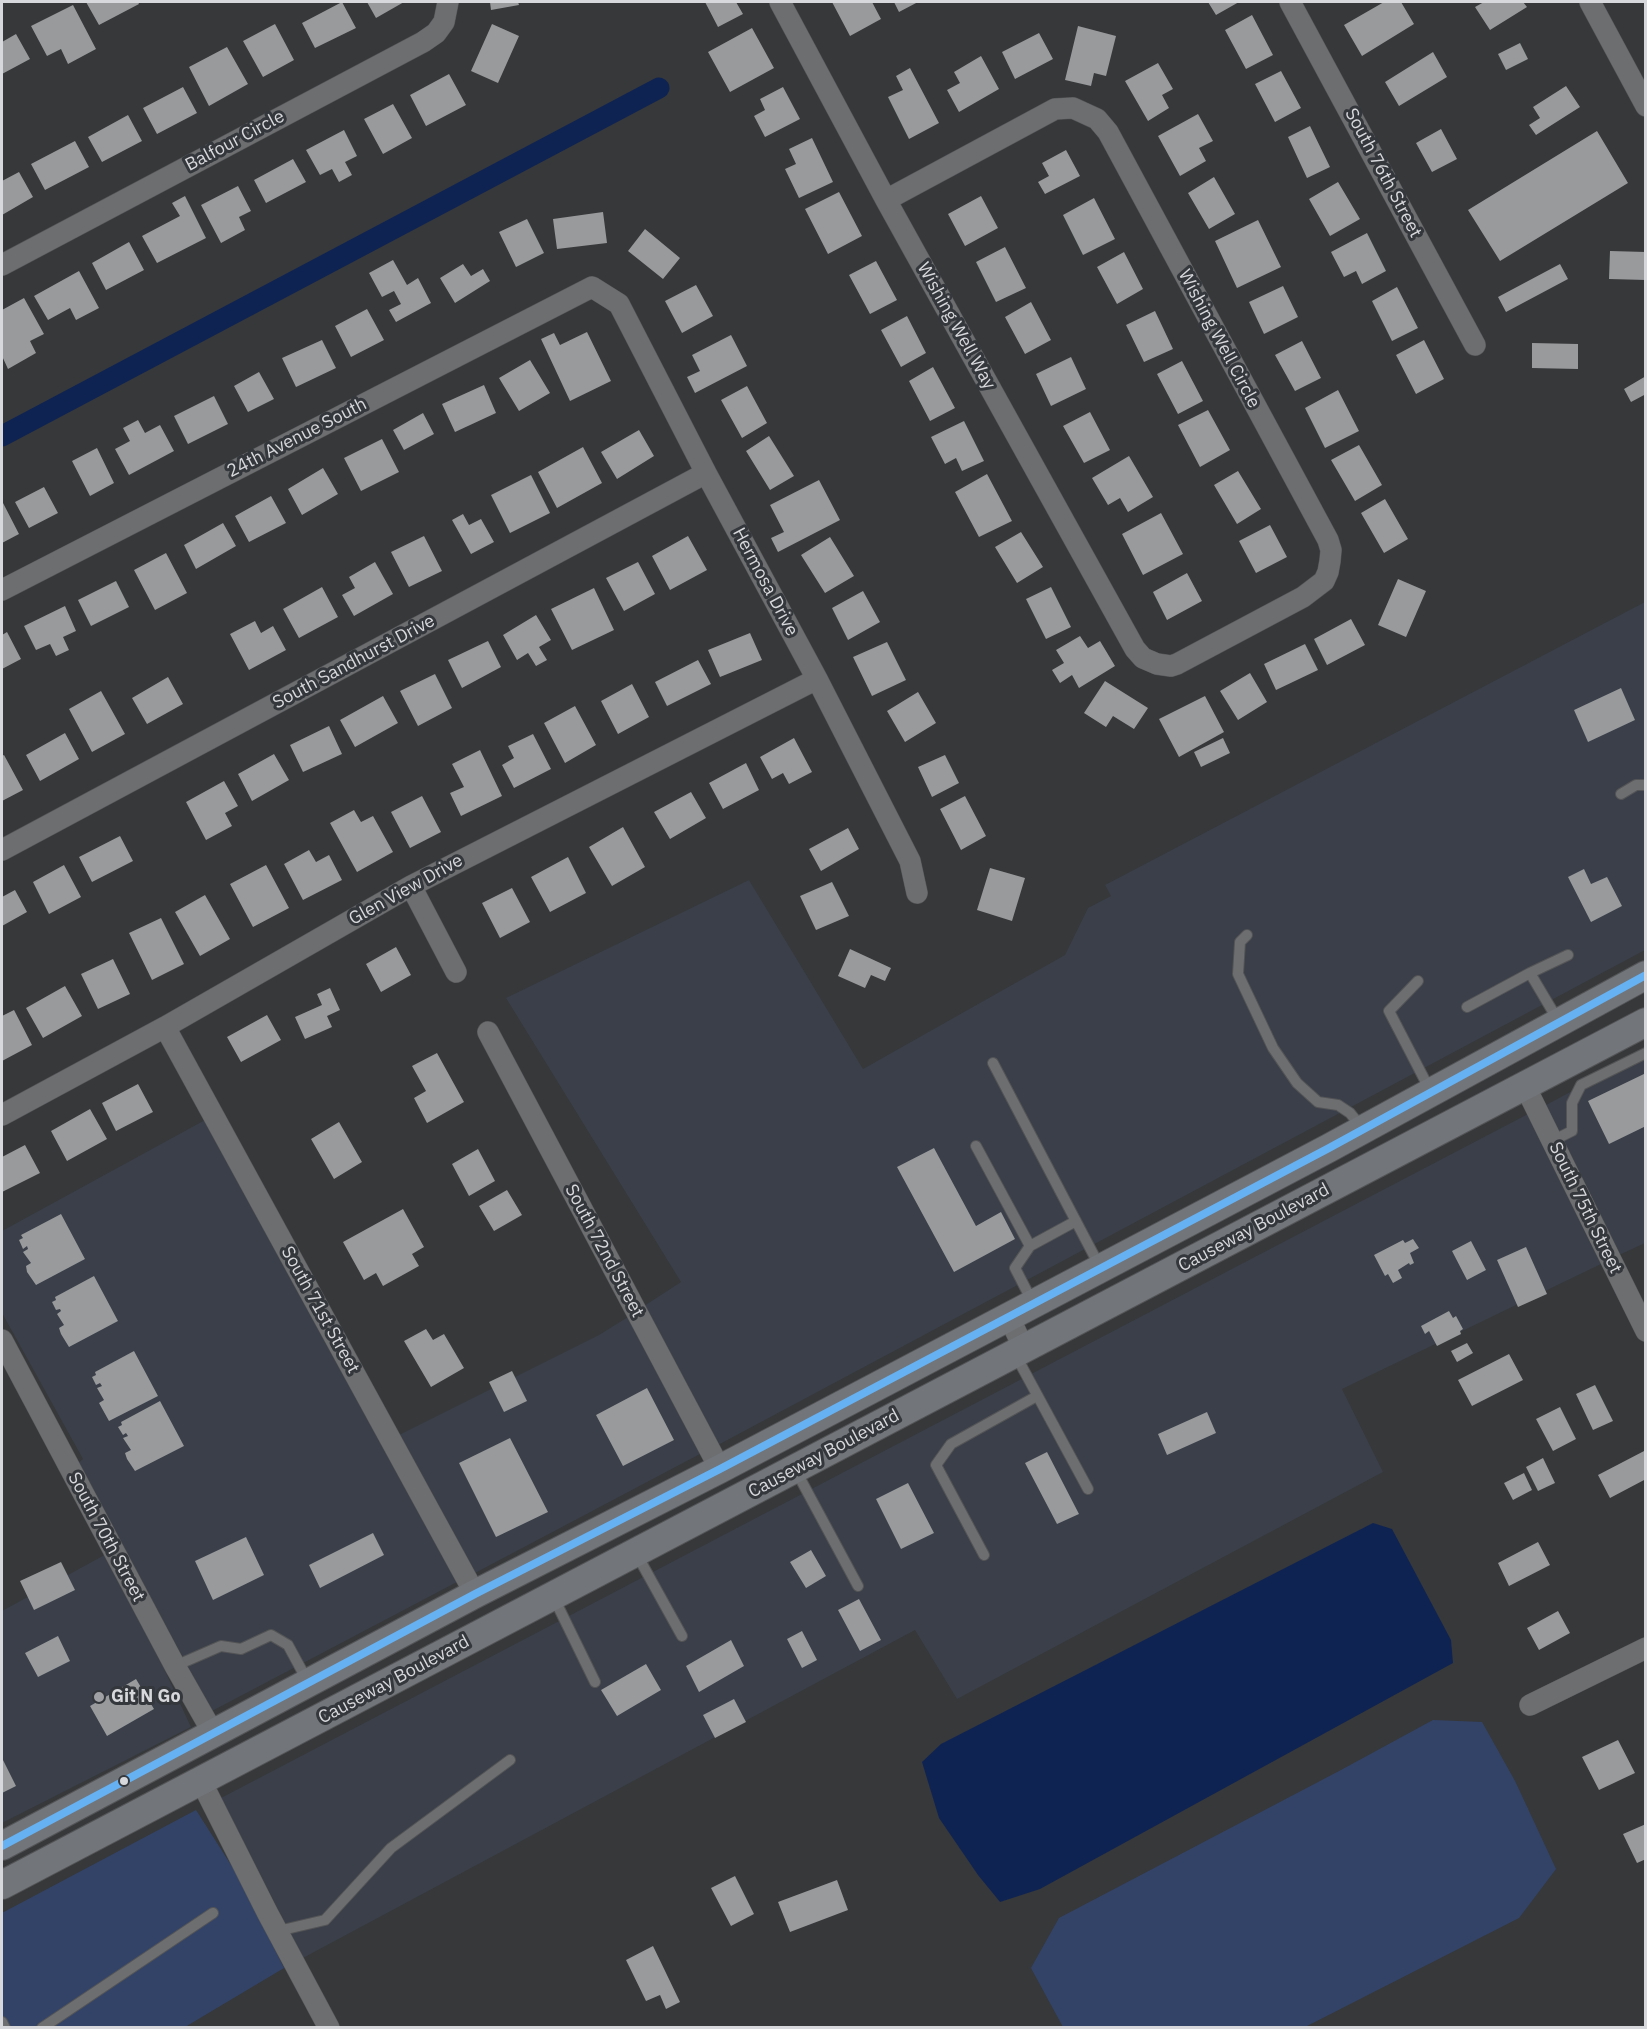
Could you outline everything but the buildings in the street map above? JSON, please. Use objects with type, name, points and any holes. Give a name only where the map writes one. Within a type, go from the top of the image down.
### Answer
[{"type":"main road","name":"Causeway Boulevard","points":[[2,1846],[475,1593],[720,1469],[1101,1269],[1646,975]]},
{"type":"main road","points":[[1525,1086],[1524,1070],[1534,1057],[1646,995]]},
{"type":"main road","name":"Causeway Boulevard","points":[[2,1885],[1525,1086],[1607,1057],[1646,1022]]},
{"type":"main road","points":[[213,1733],[231,1765]]},
{"type":"main road","points":[[184,1749],[201,1781]]},
{"type":"street","name":"Balfour Circle","points":[[2,265],[423,42],[436,33],[444,22],[448,2]]},
{"type":"street","name":"Wishing Well Way","points":[[780,2],[886,200],[1135,649]]},
{"type":"street","name":"South 76th Street","points":[[1290,2],[1475,345]]},
{"type":"street","points":[[1590,2],[1646,106]]},
{"type":"street","name":"Wishing Well Circle","points":[[886,200],[1055,109],[1064,107],[1081,110],[1097,119],[1108,132],[1328,540],[1331,550],[1328,572],[1324,581],[1317,588],[1191,659],[1171,666],[1163,666],[1143,658],[1135,649]]},
{"type":"street","name":"Hermosa Drive","points":[[592,287],[619,304],[706,473],[817,679],[910,861],[917,893]]},
{"type":"street","name":"24th Avenue South","points":[[2,590],[592,287]]},
{"type":"street","name":"South Sandhurst Drive","points":[[2,850],[706,473]]},
{"type":"street","name":"Glen View Drive","points":[[2,1115],[165,1027],[411,886],[817,679]]},
{"type":"street","points":[[411,886],[456,972]]},
{"type":"street","name":"South 71st Street","points":[[165,1027],[475,1593]]},
{"type":"street","name":"South 72nd Street","points":[[488,1032],[720,1469]]},
{"type":"street","name":"South 75th Street","points":[[1525,1086],[1646,1331]]},
{"type":"street","points":[[1019,1351],[1021,1310]]},
{"type":"street","name":"South 70th Street","points":[[2,1340],[213,1733]]},
{"type":"street","points":[[1530,1705],[1646,1648]]},
{"type":"street","points":[[201,1781],[329,2028]]},
{"type":"lane","points":[[1621,794],[1636,785],[1646,785]]},
{"type":"lane","points":[[1247,935],[1240,942],[1238,974],[1273,1048],[1297,1083],[1318,1102],[1338,1105],[1350,1113],[1364,1129]]},
{"type":"lane","points":[[1467,1007],[1568,955]]},
{"type":"lane","points":[[1530,973],[1559,1023]]},
{"type":"lane","points":[[1418,981],[1389,1011],[1431,1092]]},
{"type":"lane","points":[[1552,1142],[1572,1131],[1572,1104],[1581,1085],[1607,1057],[1646,1053]]},
{"type":"lane","points":[[993,1063],[1101,1269]]},
{"type":"lane","points":[[976,1146],[1030,1246]]},
{"type":"lane","points":[[1021,1310],[1015,1268],[1030,1246],[1076,1221]]},
{"type":"lane","points":[[1019,1351],[1037,1396],[1088,1489]]},
{"type":"lane","points":[[984,1555],[936,1465],[951,1444],[1037,1396]]},
{"type":"lane","points":[[795,1469],[858,1586]]},
{"type":"lane","points":[[636,1552],[682,1636]]},
{"type":"lane","points":[[553,1596],[595,1682]]},
{"type":"lane","points":[[175,1666],[221,1646],[241,1649],[271,1635],[288,1645],[308,1682]]},
{"type":"lane","points":[[278,1931],[325,1920],[391,1848],[510,1760]]},
{"type":"lane","points":[[42,2028],[213,1912]]},
{"type":"lane","points":[[2,2022],[5,2028]]},
{"type":"shaded area","points":[[1645,602],[1645,950],[718,1445],[644,1306],[681,1282],[506,998],[749,880],[863,1069],[1065,955],[1088,908],[1111,896],[1105,885]]},
{"type":"shaded area","points":[[1645,1052],[1645,1243],[1619,1255],[1546,1105]]},
{"type":"shaded area","points":[[1528,1114],[1601,1264],[1342,1389],[1383,1472],[957,1699],[915,1630],[303,1958],[221,1798]]},
{"type":"shaded area","points":[[205,1120],[457,1582],[212,1711],[78,1463],[83,1459],[2,1313],[2,1231]]},
{"type":"shaded area","points":[[628,1317],[700,1454],[475,1573],[399,1435],[599,1335]]},
{"type":"shaded area","points":[[1373,1523],[1392,1529],[1451,1640],[1453,1663],[1040,1889],[1000,1902],[978,1875],[939,1818],[922,1762],[941,1744]]},
{"type":"shaded area","points":[[110,1552],[191,1727],[2,1823],[2,1611]]},
{"type":"shaded area","points":[[1433,1720],[1482,1722],[1515,1781],[1556,1869],[1519,1918],[1305,2027],[1063,2027],[1031,1968],[1059,1918]]},
{"type":"shaded area","points":[[196,1810],[238,1876],[284,1968],[185,2027],[2,2028],[2,1913]]},
{"type":"waterway","points":[[2,436],[659,88]]},
{"type":"transit line","points":[[2,1846],[475,1594],[720,1469],[1329,1148],[1646,975]]},
{"type":"place","name":"Git N Go","points":[[99,1697]]}]
